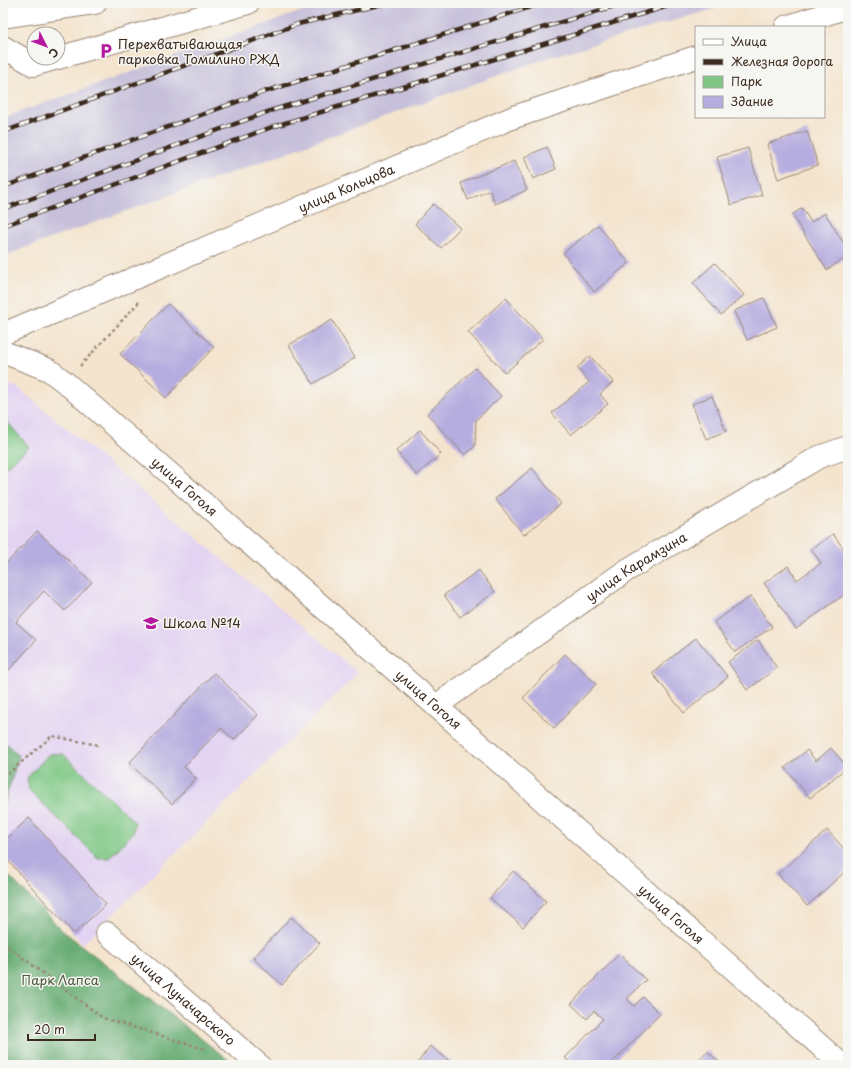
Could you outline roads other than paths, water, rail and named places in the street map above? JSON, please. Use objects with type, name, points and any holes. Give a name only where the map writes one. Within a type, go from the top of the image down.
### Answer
[{"type":"street","points":[[3,17],[96,3]]},
{"type":"street","points":[[66,56],[248,3]]},
{"type":"street","points":[[789,26],[848,7]]},
{"type":"street","points":[[3,47],[26,60]]},
{"type":"street","name":"улица Кольцова","points":[[3,334],[514,117],[695,57]]},
{"type":"street","name":"улица Гоголя","points":[[3,352],[50,370],[436,706],[842,1065]]},
{"type":"street","name":"улица Карамзина","points":[[436,706],[627,570],[818,457],[848,447]]},
{"type":"street","name":"улица Луначарского","points":[[107,933],[259,1065]]},
{"type":"railway","points":[[3,132],[298,24],[387,3]]},
{"type":"railway","points":[[3,187],[264,92],[543,3]]},
{"type":"railway","points":[[3,209],[270,111],[624,3]]},
{"type":"railway","points":[[3,226],[272,127],[678,3]]},
{"type":"place","name":"Перехватывающая парковка Томилино РЖД","points":[[106,51]]},
{"type":"place","name":"Школа №14","points":[[151,623]]},
{"type":"park label","name":"Парк Лапса","points":[[60,980]]}]
